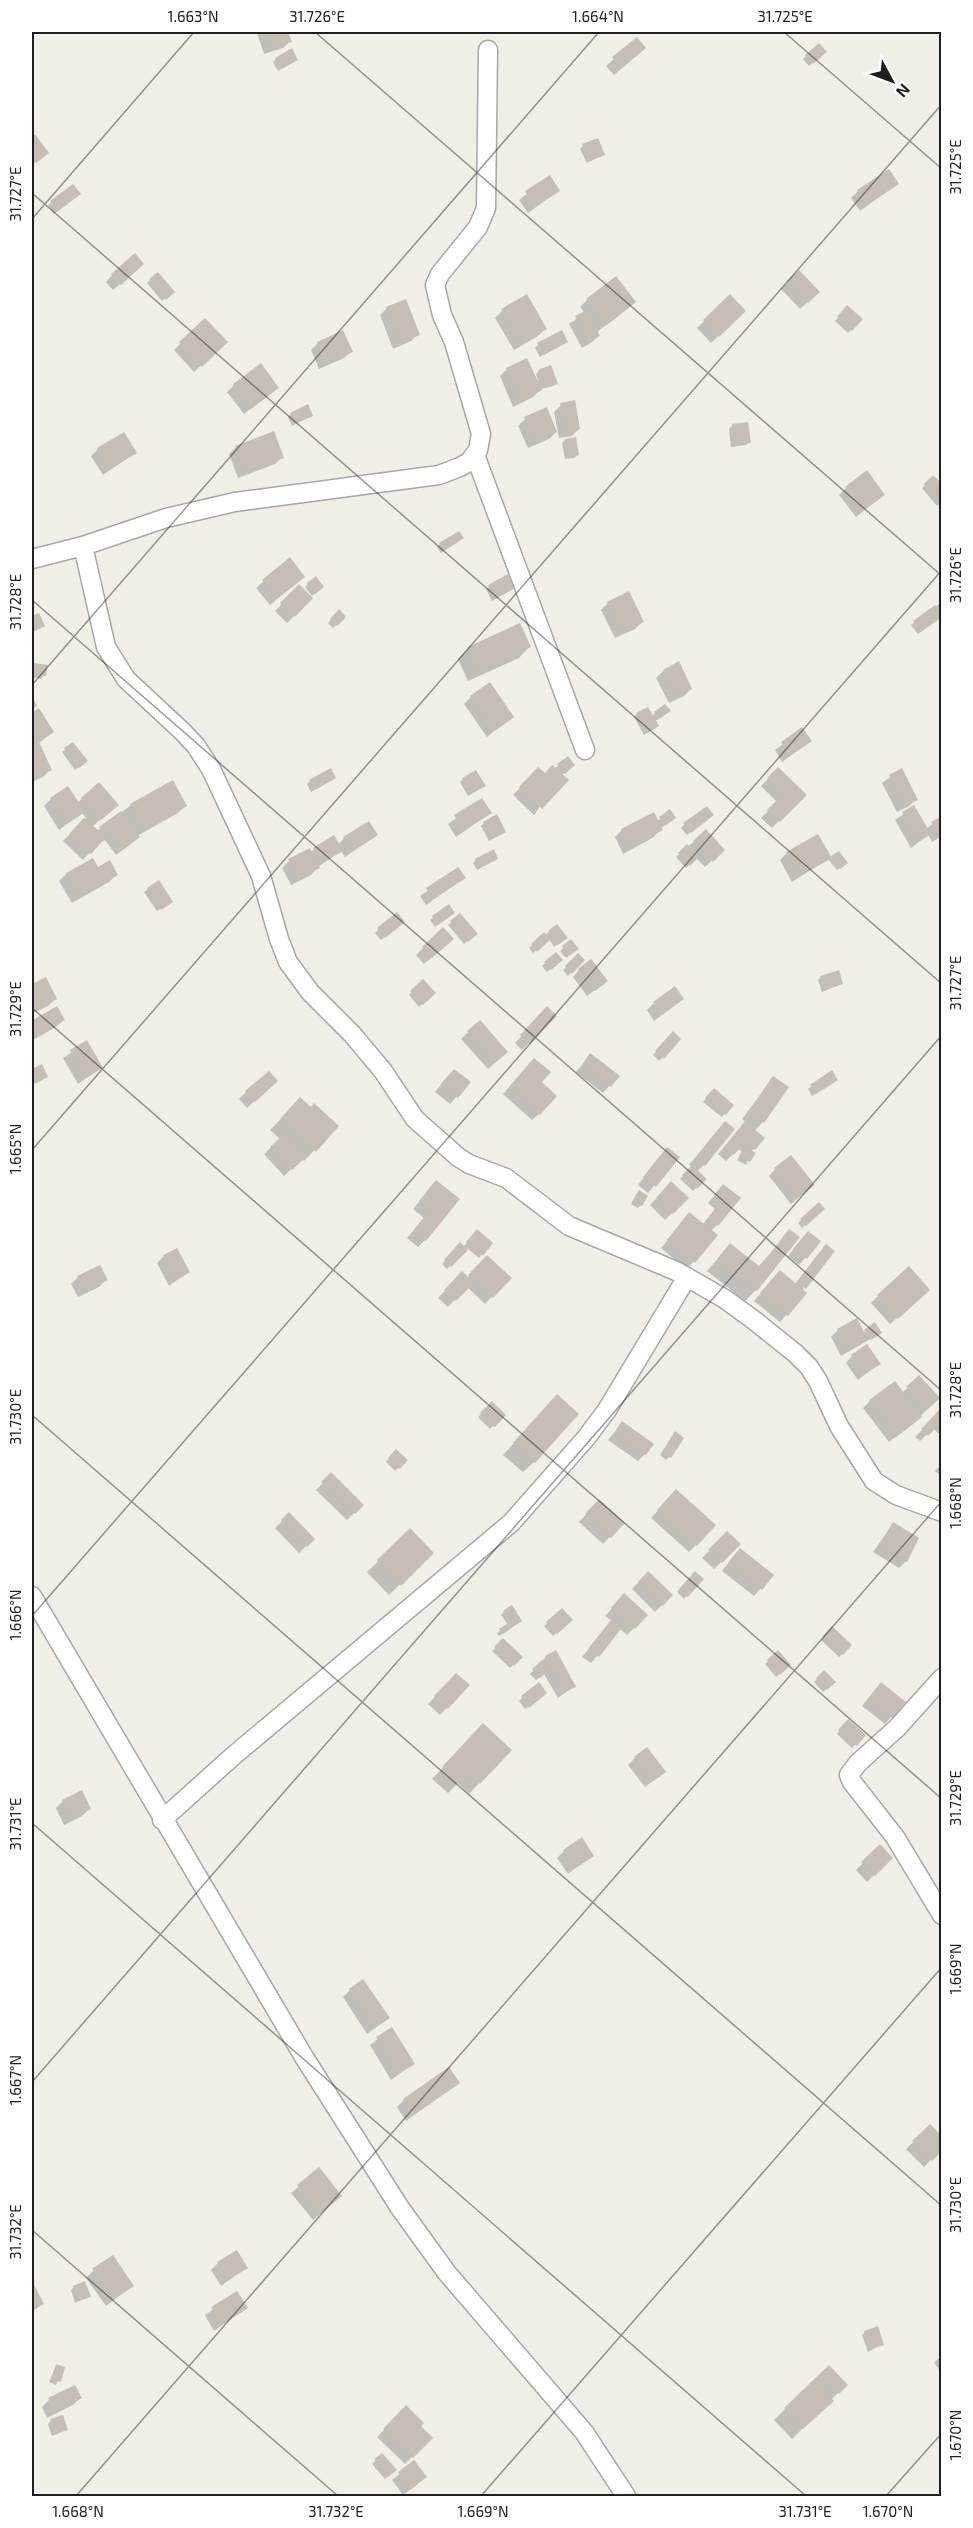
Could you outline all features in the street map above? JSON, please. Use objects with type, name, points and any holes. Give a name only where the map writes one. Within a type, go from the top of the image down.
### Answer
[{"type":"street","points":[[32,559],[83,546],[166,518],[235,502],[439,475],[460,467],[475,455],[480,445],[479,424],[454,342],[439,307],[435,285],[440,274],[478,227],[486,208],[488,50]]},
{"type":"street","points":[[475,455],[585,750]]},
{"type":"street","points":[[83,546],[106,647],[111,657],[126,679],[183,732],[206,762],[226,798],[261,876],[288,962],[310,992],[352,1034],[370,1056],[415,1119],[458,1157],[469,1164],[506,1178],[569,1226],[687,1277],[724,1299],[804,1360],[819,1381],[844,1435],[874,1481],[896,1496],[942,1512]]},
{"type":"street","points":[[162,1820],[232,1757],[511,1523],[586,1438],[607,1410],[687,1277]]},
{"type":"street","points":[[32,1596],[162,1820],[304,2057],[422,2240],[454,2282],[584,2432],[626,2496]]},
{"type":"street","points":[[942,1678],[897,1728],[858,1763],[849,1775],[895,1837],[942,1915]]},
{"type":"building","points":[[265,32],[288,32],[292,42],[271,48]]},
{"type":"building","points":[[637,37],[646,48],[621,69],[612,57]]},
{"type":"building","points":[[819,43],[827,52],[813,64],[805,55]]},
{"type":"building","points":[[292,48],[298,60],[282,69],[275,58]]},
{"type":"building","points":[[35,134],[49,153],[36,163],[32,156],[32,137]]},
{"type":"building","points":[[598,138],[605,155],[590,161],[582,144]]},
{"type":"building","points":[[889,169],[899,184],[867,205],[857,190]]},
{"type":"building","points":[[550,175],[560,191],[535,207],[525,191]]},
{"type":"building","points":[[73,184],[81,194],[57,212],[50,201]]},
{"type":"building","points":[[135,253],[144,264],[121,285],[111,274]]},
{"type":"building","points":[[799,270],[820,292],[808,303],[787,281]]},
{"type":"building","points":[[158,272],[175,292],[166,300],[149,279]]},
{"type":"building","points":[[616,276],[636,302],[607,325],[586,299]]},
{"type":"building","points":[[527,294],[547,329],[521,344],[501,309]]},
{"type":"building","points":[[730,294],[746,311],[719,337],[703,320]]},
{"type":"building","points":[[406,299],[420,335],[400,343],[386,307]]},
{"type":"building","points":[[847,305],[863,319],[852,331],[837,317]]},
{"type":"building","points":[[587,310],[600,336],[589,342],[575,316]]},
{"type":"building","points":[[205,318],[228,342],[202,367],[179,342]]},
{"type":"building","points":[[343,330],[353,352],[326,364],[317,342]]},
{"type":"building","points":[[562,330],[568,342],[544,355],[537,343]]},
{"type":"building","points":[[527,358],[542,390],[521,401],[506,368]]},
{"type":"building","points":[[261,363],[279,388],[251,409],[233,384]]},
{"type":"building","points":[[551,365],[558,384],[545,388],[538,370]]},
{"type":"building","points":[[575,400],[580,429],[566,432],[560,403]]},
{"type":"building","points":[[308,404],[313,416],[295,424],[290,413]]},
{"type":"building","points":[[547,407],[557,432],[535,442],[524,417]]},
{"type":"building","points":[[748,422],[751,443],[734,445],[732,424]]},
{"type":"building","points":[[274,431],[284,458],[245,472],[235,446]]},
{"type":"building","points":[[124,432],[137,453],[110,469],[97,448]]},
{"type":"building","points":[[576,437],[579,455],[568,457],[565,439]]},
{"type":"building","points":[[867,470],[885,495],[863,511],[845,487]]},
{"type":"building","points":[[933,475],[942,484],[942,504],[924,484]]},
{"type":"building","points":[[459,531],[464,538],[444,551],[439,543]]},
{"type":"building","points":[[290,557],[305,577],[277,599],[262,580]]},
{"type":"building","points":[[508,574],[515,588],[495,599],[488,585]]},
{"type":"building","points":[[316,576],[324,587],[315,594],[307,583]]},
{"type":"building","points":[[299,584],[313,598],[295,617],[280,603]]},
{"type":"building","points":[[629,591],[644,622],[622,632],[607,602]]},
{"type":"building","points":[[935,605],[942,617],[921,632],[913,621]]},
{"type":"building","points":[[339,609],[346,617],[337,626],[330,619]]},
{"type":"building","points":[[39,613],[45,626],[37,630],[32,616]]},
{"type":"building","points":[[520,623],[531,647],[479,672],[468,647]]},
{"type":"building","points":[[679,661],[692,689],[677,697],[663,670]]},
{"type":"building","points":[[34,663],[48,665],[46,676],[32,674]]},
{"type":"building","points":[[490,682],[514,717],[495,731],[470,696]]},
{"type":"building","points":[[32,695],[37,706],[32,709]]},
{"type":"building","points":[[665,704],[671,711],[659,719],[654,712]]},
{"type":"building","points":[[648,707],[659,726],[647,733],[636,713]]},
{"type":"building","points":[[39,708],[54,732],[42,740],[32,723],[32,713]]},
{"type":"building","points":[[802,727],[812,741],[790,756],[781,742]]},
{"type":"building","points":[[39,742],[52,770],[37,777],[32,765],[32,746]]},
{"type":"building","points":[[73,742],[88,761],[79,768],[64,748]]},
{"type":"building","points":[[568,756],[575,765],[565,774],[557,764]]},
{"type":"building","points":[[552,765],[569,780],[542,809],[519,787],[538,767],[545,773]]},
{"type":"building","points":[[778,767],[807,795],[780,822],[767,810],[783,794],[767,778]]},
{"type":"building","points":[[331,768],[336,778],[315,790],[309,780]]},
{"type":"building","points":[[902,768],[918,800],[904,806],[889,775]]},
{"type":"building","points":[[476,770],[486,786],[471,794],[462,778]]},
{"type":"building","points":[[173,780],[187,806],[144,830],[130,804]]},
{"type":"building","points":[[99,782],[119,805],[101,820],[81,798]]},
{"type":"building","points":[[68,786],[85,812],[67,824],[50,798]]},
{"type":"building","points":[[482,798],[492,813],[463,831],[454,815]]},
{"type":"building","points":[[914,805],[931,834],[918,842],[902,812]]},
{"type":"building","points":[[707,806],[714,815],[691,833],[683,823]]},
{"type":"building","points":[[670,809],[676,818],[665,826],[659,817]]},
{"type":"building","points":[[121,811],[140,837],[124,849],[113,834],[106,838],[99,827]]},
{"type":"building","points":[[654,812],[663,830],[630,848],[621,829]]},
{"type":"building","points":[[497,814],[506,832],[493,839],[483,822]]},
{"type":"building","points":[[942,816],[942,834],[939,836],[931,822]]},
{"type":"building","points":[[84,818],[106,837],[91,854],[69,834]]},
{"type":"building","points":[[369,821],[378,835],[352,852],[343,837]]},
{"type":"building","points":[[706,829],[725,850],[713,862],[693,841]]},
{"type":"building","points":[[818,834],[832,858],[800,876],[786,852]]},
{"type":"building","points":[[334,835],[343,851],[322,863],[313,848]]},
{"type":"building","points":[[687,844],[699,857],[690,866],[678,853]]},
{"type":"building","points":[[310,848],[320,868],[298,879],[288,859]]},
{"type":"building","points":[[494,849],[498,859],[480,868],[475,859]]},
{"type":"building","points":[[839,851],[848,863],[840,869],[831,856]]},
{"type":"building","points":[[93,858],[98,867],[110,860],[118,875],[79,897],[66,873]]},
{"type":"building","points":[[458,867],[466,878],[433,899],[426,888]]},
{"type":"building","points":[[159,880],[173,902],[161,910],[147,888]]},
{"type":"building","points":[[449,904],[455,913],[438,925],[432,916]]},
{"type":"building","points":[[397,912],[405,922],[385,938],[377,928]]},
{"type":"building","points":[[460,913],[478,934],[468,942],[450,921]]},
{"type":"building","points":[[557,924],[568,938],[558,945],[548,931]]},
{"type":"building","points":[[443,927],[454,939],[432,958],[422,947]]},
{"type":"building","points":[[544,932],[550,940],[537,952],[531,944]]},
{"type":"building","points":[[571,939],[579,949],[569,956],[562,946]]},
{"type":"building","points":[[556,952],[563,960],[551,970],[544,962]]},
{"type":"building","points":[[578,953],[585,960],[572,974],[565,966]]},
{"type":"building","points":[[591,959],[608,981],[595,991],[578,969]]},
{"type":"building","points":[[839,970],[843,984],[825,990],[820,976]]},
{"type":"building","points":[[46,977],[57,999],[32,1012],[32,993],[34,992],[32,984]]},
{"type":"building","points":[[423,979],[436,993],[423,1005],[410,991]]},
{"type":"building","points":[[675,986],[684,999],[662,1015],[653,1002]]},
{"type":"building","points":[[57,1006],[65,1020],[41,1034],[33,1020]]},
{"type":"building","points":[[547,1006],[557,1016],[530,1044],[520,1035]]},
{"type":"building","points":[[480,1020],[508,1052],[495,1063],[467,1031]]},
{"type":"building","points":[[673,1031],[681,1039],[664,1059],[655,1051]]},
{"type":"building","points":[[87,1040],[103,1068],[85,1078],[70,1050]]},
{"type":"building","points":[[590,1053],[620,1076],[611,1087],[582,1065]]},
{"type":"building","points":[[534,1058],[551,1072],[542,1082],[557,1096],[540,1115],[509,1087]]},
{"type":"building","points":[[42,1064],[48,1077],[38,1082],[32,1069]]},
{"type":"building","points":[[454,1069],[471,1082],[458,1098],[441,1084]]},
{"type":"building","points":[[832,1070],[838,1080],[816,1094],[810,1085]]},
{"type":"building","points":[[269,1071],[278,1081],[255,1102],[245,1091]]},
{"type":"building","points":[[773,1076],[789,1087],[764,1123],[748,1112]]},
{"type":"building","points":[[714,1088],[734,1105],[726,1115],[705,1098]]},
{"type":"building","points":[[300,1097],[311,1107],[314,1103],[339,1126],[316,1152],[280,1119]]},
{"type":"building","points":[[725,1121],[735,1129],[705,1166],[695,1158]]},
{"type":"building","points":[[745,1121],[765,1138],[755,1150],[745,1142],[734,1155],[724,1147]]},
{"type":"building","points":[[284,1134],[306,1157],[292,1170],[270,1147]]},
{"type":"building","points":[[667,1147],[680,1157],[656,1187],[643,1177]]},
{"type":"building","points":[[745,1147],[756,1153],[750,1162],[739,1156]]},
{"type":"building","points":[[791,1155],[815,1185],[798,1198],[774,1168]]},
{"type":"building","points":[[692,1165],[707,1179],[697,1189],[682,1175]]},
{"type":"building","points":[[436,1180],[460,1199],[426,1241],[413,1231],[430,1210],[419,1201]]},
{"type":"building","points":[[671,1181],[689,1198],[673,1214],[656,1198]]},
{"type":"building","points":[[723,1184],[741,1198],[718,1226],[708,1218],[721,1201],[714,1195]]},
{"type":"building","points":[[639,1190],[648,1196],[642,1206],[633,1200]]},
{"type":"building","points":[[819,1202],[825,1209],[806,1226],[800,1219]]},
{"type":"building","points":[[689,1212],[718,1235],[695,1263],[667,1240]]},
{"type":"building","points":[[477,1229],[493,1243],[483,1256],[466,1242]]},
{"type":"building","points":[[789,1229],[800,1237],[757,1291],[717,1259],[730,1243],[760,1267]]},
{"type":"building","points":[[808,1231],[821,1241],[807,1259],[793,1249]]},
{"type":"building","points":[[460,1242],[468,1250],[451,1267],[444,1260]]},
{"type":"building","points":[[826,1244],[835,1251],[806,1289],[797,1282]]},
{"type":"building","points":[[177,1248],[190,1272],[177,1280],[163,1255]]},
{"type":"building","points":[[487,1255],[512,1278],[493,1298],[468,1275]]},
{"type":"building","points":[[100,1265],[108,1280],[85,1291],[77,1276]]},
{"type":"building","points":[[909,1266],[930,1290],[898,1319],[877,1295]]},
{"type":"building","points":[[780,1270],[807,1293],[788,1316],[760,1293]]},
{"type":"building","points":[[462,1271],[474,1283],[456,1301],[444,1290]]},
{"type":"building","points":[[857,1318],[868,1340],[848,1351],[837,1329]]},
{"type":"building","points":[[875,1322],[882,1333],[871,1340],[864,1330]]},
{"type":"building","points":[[867,1344],[881,1364],[865,1374],[851,1355]]},
{"type":"building","points":[[919,1375],[940,1398],[927,1410],[906,1387]]},
{"type":"building","points":[[895,1381],[922,1417],[896,1437],[869,1400]]},
{"type":"building","points":[[557,1394],[579,1414],[535,1463],[513,1443]]},
{"type":"building","points":[[492,1401],[506,1415],[495,1427],[480,1413]]},
{"type":"building","points":[[942,1407],[942,1422],[928,1436],[921,1429]]},
{"type":"building","points":[[622,1421],[654,1444],[646,1455],[614,1433]]},
{"type":"building","points":[[675,1431],[684,1438],[671,1458],[662,1452]]},
{"type":"building","points":[[396,1449],[408,1460],[400,1469],[388,1458]]},
{"type":"building","points":[[331,1472],[364,1505],[355,1514],[321,1482]]},
{"type":"building","points":[[676,1489],[716,1525],[697,1546],[657,1510]]},
{"type":"building","points":[[599,1499],[625,1523],[611,1538],[585,1514]]},
{"type":"building","points":[[289,1512],[315,1539],[307,1547],[281,1520]]},
{"type":"building","points":[[893,1522],[919,1538],[907,1562],[879,1545]]},
{"type":"building","points":[[410,1528],[434,1553],[401,1586],[377,1560]]},
{"type":"building","points":[[727,1531],[741,1544],[722,1563],[708,1550]]},
{"type":"building","points":[[740,1548],[774,1575],[762,1590],[728,1563]]},
{"type":"building","points":[[648,1571],[673,1595],[663,1606],[638,1582]]},
{"type":"building","points":[[695,1571],[704,1579],[688,1597],[679,1589]]},
{"type":"building","points":[[624,1593],[648,1615],[635,1629],[611,1608]]},
{"type":"building","points":[[512,1605],[522,1621],[503,1634],[499,1629],[511,1621],[503,1611]]},
{"type":"building","points":[[562,1608],[573,1620],[557,1634],[546,1622]]},
{"type":"building","points":[[611,1620],[621,1629],[599,1657],[588,1649]]},
{"type":"building","points":[[832,1626],[852,1645],[843,1655],[823,1636]]},
{"type":"building","points":[[503,1638],[523,1657],[514,1666],[494,1647]]},
{"type":"building","points":[[556,1650],[576,1687],[565,1692],[545,1656]]},
{"type":"building","points":[[778,1650],[791,1665],[780,1675],[767,1660]]},
{"type":"building","points":[[542,1660],[551,1669],[540,1678],[532,1669]]},
{"type":"building","points":[[824,1670],[836,1682],[827,1690],[816,1678]]},
{"type":"building","points":[[456,1673],[470,1685],[448,1709],[434,1696]]},
{"type":"building","points":[[539,1682],[547,1693],[529,1708],[521,1696]]},
{"type":"building","points":[[881,1682],[906,1702],[893,1718],[868,1699]]},
{"type":"building","points":[[848,1719],[866,1735],[857,1746],[838,1730]]},
{"type":"building","points":[[483,1723],[512,1750],[480,1784],[470,1773],[460,1784],[442,1767]]},
{"type":"building","points":[[647,1747],[666,1772],[652,1782],[634,1757]]},
{"type":"building","points":[[82,1790],[91,1809],[71,1819],[62,1800]]},
{"type":"building","points":[[582,1837],[594,1856],[576,1868],[563,1850]]},
{"type":"building","points":[[880,1844],[893,1858],[875,1876],[861,1862]]},
{"type":"building","points":[[363,1979],[390,2018],[375,2028],[349,1989]]},
{"type":"building","points":[[392,2027],[415,2064],[398,2074],[376,2037]]},
{"type":"building","points":[[449,2067],[460,2083],[414,2115],[403,2099]]},
{"type":"building","points":[[930,2124],[942,2136],[942,2151],[932,2161],[912,2141]]},
{"type":"building","points":[[319,2167],[342,2196],[320,2214],[297,2185]]},
{"type":"building","points":[[237,2250],[248,2268],[228,2280],[217,2262]]},
{"type":"building","points":[[113,2255],[134,2286],[113,2300],[92,2269]]},
{"type":"building","points":[[32,2281],[44,2304],[32,2310]]},
{"type":"building","points":[[85,2281],[91,2297],[79,2301],[73,2286]]},
{"type":"building","points":[[237,2291],[248,2308],[222,2325],[211,2307]]},
{"type":"building","points":[[878,2326],[884,2345],[871,2349],[864,2331]]},
{"type":"building","points":[[56,2364],[65,2367],[61,2382],[51,2379]]},
{"type":"building","points":[[829,2365],[848,2385],[839,2394],[825,2379],[819,2385],[834,2401],[803,2429],[784,2408]]},
{"type":"building","points":[[75,2385],[82,2398],[55,2412],[48,2398]]},
{"type":"building","points":[[406,2405],[424,2423],[421,2426],[433,2438],[413,2458],[383,2429]]},
{"type":"building","points":[[63,2415],[68,2430],[55,2434],[50,2419]]},
{"type":"building","points":[[382,2453],[397,2470],[388,2477],[374,2459]]},
{"type":"building","points":[[414,2460],[427,2477],[411,2489],[398,2472]]}]
